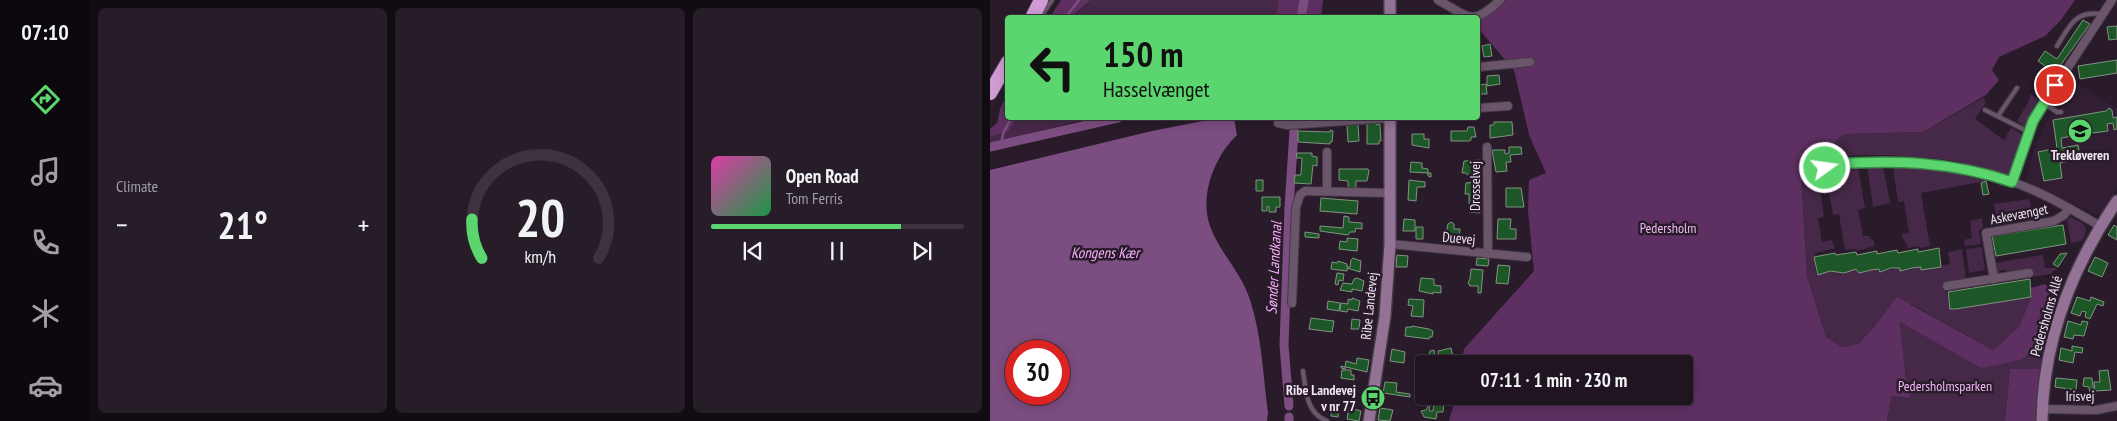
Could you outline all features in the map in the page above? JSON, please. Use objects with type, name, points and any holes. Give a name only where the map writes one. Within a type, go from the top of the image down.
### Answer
[{"type":"highway","points":[[1034,15],[1042,4]]},
{"type":"highway","points":[[990,93],[1005,67]]},
{"type":"main road","points":[[1390,0],[1390,15]]},
{"type":"main road","name":"Ribe Landevej","points":[[1369,421],[1385,316],[1390,244],[1390,120]]},
{"type":"main road","name":"Pedersholms Allé","points":[[2042,421],[2046,372],[2061,308],[2077,267],[2100,226],[2117,201]]},
{"type":"street","points":[[1438,0],[1465,15]]},
{"type":"street","points":[[1480,16],[1500,0]]},
{"type":"street","points":[[2012,182],[2029,132],[2044,103],[2112,0]]},
{"type":"street","points":[[1480,67],[1530,62]]},
{"type":"street","points":[[1480,108],[1508,106]]},
{"type":"street","name":"Ribe Landevej","points":[[1278,123],[1287,125],[1361,120]]},
{"type":"street","name":"Drosselvej","points":[[1487,147],[1488,254]]},
{"type":"street","points":[[1327,152],[1327,191]]},
{"type":"street","name":"Askevænget","points":[[1822,174],[1831,164],[1908,161],[1953,167],[2012,182],[2069,208],[2100,226]]},
{"type":"street","points":[[1292,303],[1296,207],[1300,195],[1306,191],[1390,193]]},
{"type":"street","name":"Askevænget","points":[[1994,278],[1986,233],[2054,221],[2064,215],[2069,208]]},
{"type":"street","name":"Duevej","points":[[1390,244],[1527,257]]},
{"type":"street","points":[[1947,286],[2029,273]]},
{"type":"street","name":"Irisvej","points":[[2042,408],[2096,410],[2117,406]]},
{"type":"lane","points":[[2057,46],[2073,20],[2080,15],[2090,13],[2103,14]]},
{"type":"lane","points":[[1998,116],[2017,88]]},
{"type":"lane","points":[[2044,103],[2057,112],[2061,112]]},
{"type":"lane","points":[[1985,110],[2029,132]]},
{"type":"lane","points":[[1303,371],[1308,401],[1312,411],[1327,421]]},
{"type":"shaded area","name":"Trekløveren","points":[[2072,80],[2117,109],[2117,189],[2103,211],[2096,215],[2026,182],[2034,149],[2051,113]]},
{"type":"green space","points":[[1061,0],[1089,0],[1073,15],[1051,15]]},
{"type":"green space","points":[[1089,0],[1278,0],[1276,15],[1075,15],[1089,3]]},
{"type":"green space","points":[[1278,0],[1323,0],[1321,15],[1276,15]]},
{"type":"green space","name":"Pedersholm","points":[[1506,0],[2075,0],[2061,20],[2045,36],[1999,57],[1992,70],[1999,80],[1986,95],[1923,132],[1847,134],[1838,138],[1825,156],[1804,172],[1801,177],[1807,276],[1826,337],[1842,347],[1858,344],[1875,326],[1897,297],[1993,350],[2019,327],[2032,295],[2031,288],[2044,284],[2056,289],[2056,294],[2040,315],[2038,347],[2020,360],[1981,368],[1900,322],[1906,380],[1911,389],[1909,398],[1892,396],[1887,421],[1449,421],[1453,405],[1693,405],[1693,355],[1463,355],[1464,349],[1534,271],[1528,211],[1529,180],[1546,173],[1529,135],[1514,70],[1482,33],[1480,20]]},
{"type":"green space","points":[[2030,94],[2038,99],[2025,127],[2017,121],[2029,101]]},
{"type":"green space","points":[[1005,98],[1005,120],[1016,120],[1009,131],[990,137],[990,129],[997,123]]},
{"type":"green space","points":[[1983,98],[1986,102],[1975,119],[2004,140],[2011,128],[2022,134],[2009,174],[1953,161],[1908,156],[1850,156],[1824,162],[1820,166],[1818,173],[1824,217],[1818,218],[1822,242],[1832,240],[1835,248],[1816,253],[1814,257],[1816,273],[1818,275],[1823,274],[1823,272],[1838,271],[1839,274],[1856,269],[1856,271],[1879,269],[1880,272],[1900,268],[1901,271],[1921,267],[1921,270],[1950,264],[1948,252],[1962,249],[1966,279],[1944,283],[1950,308],[1952,310],[2031,297],[2019,327],[1993,350],[1911,304],[1875,326],[1858,344],[1842,347],[1826,337],[1807,276],[1801,177],[1804,172],[1825,156],[1838,138],[1847,134],[1923,132]]},
{"type":"green space","points":[[1016,120],[1084,120],[990,143],[990,137],[1009,131]]},
{"type":"green space","points":[[1867,166],[1883,166],[1890,203],[1873,207]]},
{"type":"green space","points":[[1858,167],[1865,208],[1858,210],[1863,236],[1870,236],[1875,246],[1857,251],[1856,249],[1845,250],[1839,214],[1833,215],[1826,175],[1828,170]]},
{"type":"green space","points":[[1893,167],[1946,171],[1986,181],[1921,193],[1930,246],[1908,248],[1901,234],[1909,233],[1904,201],[1898,202]]},
{"type":"green space","points":[[2029,199],[2032,210],[1996,216],[1994,204]]},
{"type":"green space","points":[[2070,217],[2079,221],[2086,228],[2082,241],[2071,243],[2067,221]]},
{"type":"green space","points":[[1982,218],[1983,228],[1979,231],[1981,244],[1965,246],[1964,240],[1972,238],[1970,221]]},
{"type":"green space","points":[[1982,247],[1985,270],[1969,273],[1966,249]]},
{"type":"green space","points":[[2043,255],[2045,268],[2057,268],[2051,274],[2032,277],[2029,269],[2007,273],[2007,270],[1999,271],[1999,274],[1997,274],[1995,263]]},
{"type":"green space","name":"Pedersholmsparken","points":[[2056,294],[2058,294],[2042,353],[2040,369],[2010,369],[2005,421],[1887,421],[1892,396],[1908,398],[1911,389],[1906,380],[1900,322],[1968,360],[2038,347],[2040,315]]},
{"type":"green space","points":[[2010,369],[2040,369],[2035,421],[2005,421]]},
{"type":"water","name":"Kongens Kær","points":[[1208,120],[1234,120],[1237,135],[1222,154],[1211,177],[1206,202],[1207,214],[1214,236],[1242,281],[1250,300],[1262,356],[1268,413],[1267,421],[990,421],[990,170],[1152,131]]},
{"type":"building","points":[[2083,20],[2090,24],[2055,73],[2038,61],[2045,51],[2057,59]]},
{"type":"building","points":[[2117,26],[2117,39],[2109,40],[2107,27]]},
{"type":"building","points":[[1490,44],[1492,56],[1484,57],[1482,46]]},
{"type":"building","points":[[2117,60],[2117,73],[2080,79],[2078,66]]},
{"type":"building","points":[[1499,75],[1500,84],[1487,86],[1487,76]]},
{"type":"building","points":[[1486,84],[1487,94],[1480,94],[1480,85]]},
{"type":"building","points":[[2109,108],[2112,110],[2113,118],[2117,117],[2117,129],[2114,130],[2113,123],[2107,124],[2108,131],[2084,134],[2083,127],[2077,129],[2078,135],[2061,138],[2062,148],[2078,145],[2081,159],[2060,163],[2062,178],[2044,181],[2038,152],[2057,148],[2053,120],[2106,111]]},
{"type":"building","points":[[1376,121],[1376,125],[1380,124],[1381,141],[1379,141],[1379,144],[1367,144],[1367,122]]},
{"type":"building","points":[[1494,122],[1512,122],[1513,135],[1490,138],[1490,125],[1494,125]]},
{"type":"building","points":[[1358,124],[1359,141],[1348,142],[1347,125]]},
{"type":"building","points":[[1468,127],[1474,127],[1476,137],[1471,137],[1469,141],[1451,141],[1451,131],[1467,131]]},
{"type":"building","points":[[1330,130],[1333,131],[1330,144],[1298,142],[1298,131],[1330,132]]},
{"type":"building","points":[[1412,134],[1424,134],[1424,139],[1429,139],[1429,148],[1412,145]]},
{"type":"building","points":[[1509,147],[1521,147],[1522,154],[1510,155],[1511,162],[1506,162],[1507,171],[1496,172],[1492,150],[1505,150],[1505,154],[1509,153]]},
{"type":"building","points":[[1297,153],[1312,153],[1312,156],[1317,157],[1317,166],[1313,165],[1311,184],[1294,183],[1295,175],[1301,175],[1302,158],[1296,158]]},
{"type":"building","points":[[1481,160],[1481,168],[1475,168],[1475,178],[1470,178],[1466,173],[1462,173],[1464,161]]},
{"type":"building","points":[[1411,162],[1422,163],[1422,168],[1428,169],[1428,173],[1410,172]]},
{"type":"building","points":[[1339,169],[1368,169],[1367,181],[1356,181],[1356,188],[1348,188],[1348,181],[1339,180]]},
{"type":"building","points":[[1256,180],[1263,180],[1263,191],[1256,191]]},
{"type":"building","points":[[1409,180],[1425,182],[1425,187],[1417,187],[1416,201],[1408,200]]},
{"type":"building","points":[[1986,181],[1989,194],[1983,195],[1981,183]]},
{"type":"building","points":[[1475,182],[1475,186],[1479,186],[1478,204],[1469,204],[1469,194],[1465,194],[1466,183]]},
{"type":"building","points":[[1506,188],[1521,188],[1524,207],[1506,207]]},
{"type":"building","points":[[1262,197],[1280,197],[1280,207],[1276,207],[1276,212],[1269,212],[1269,207],[1267,206],[1267,211],[1262,211]]},
{"type":"building","points":[[1321,198],[1358,201],[1357,214],[1320,211]]},
{"type":"building","points":[[1469,206],[1480,207],[1480,213],[1469,212]]},
{"type":"building","points":[[1344,216],[1349,217],[1349,222],[1362,223],[1362,229],[1356,228],[1355,232],[1350,232],[1348,235],[1320,231],[1320,226],[1343,228]]},
{"type":"building","points":[[1404,219],[1415,220],[1415,231],[1403,231]]},
{"type":"building","points":[[1498,219],[1511,219],[1510,229],[1516,229],[1516,239],[1497,239]]},
{"type":"building","points":[[1451,222],[1454,224],[1454,229],[1460,229],[1459,242],[1447,241],[1447,228]]},
{"type":"building","points":[[2063,225],[2066,244],[1996,256],[1992,236]]},
{"type":"building","points":[[2114,225],[2117,227],[2117,240],[2108,235]]},
{"type":"building","points":[[1416,227],[1423,227],[1423,239],[1416,239]]},
{"type":"building","points":[[1305,232],[1319,234],[1319,238],[1305,237]]},
{"type":"building","points":[[1347,238],[1358,239],[1357,251],[1339,249],[1340,241],[1347,242]]},
{"type":"building","points":[[1939,248],[1941,267],[1921,270],[1921,267],[1900,271],[1900,268],[1891,268],[1880,272],[1879,269],[1859,273],[1856,269],[1844,273],[1830,271],[1818,275],[1814,257],[1856,252],[1857,255],[1877,251],[1877,254],[1897,250],[1898,253],[1918,249],[1918,252]]},
{"type":"building","points":[[2067,253],[2058,267],[2053,264],[2060,254]]},
{"type":"building","points":[[1397,255],[1408,256],[1407,267],[1396,267]]},
{"type":"building","points":[[2095,257],[2108,263],[2102,277],[2088,271]]},
{"type":"building","points":[[1353,258],[1361,261],[1360,272],[1347,268],[1347,271],[1331,269],[1332,262],[1337,263],[1338,261],[1350,267]]},
{"type":"building","points":[[1477,258],[1489,259],[1488,266],[1476,265]]},
{"type":"building","points":[[1498,265],[1510,266],[1508,284],[1496,283]]},
{"type":"building","points":[[1471,269],[1483,270],[1481,293],[1478,293],[1478,286],[1470,286],[1468,283]]},
{"type":"building","points":[[1337,273],[1344,274],[1343,281],[1339,280],[1338,285],[1335,284]]},
{"type":"building","points":[[1357,278],[1364,281],[1362,291],[1352,289],[1352,292],[1340,290],[1343,283],[1352,284],[1354,279]]},
{"type":"building","points":[[1421,278],[1434,279],[1434,285],[1441,286],[1441,293],[1433,292],[1433,294],[1419,291]]},
{"type":"building","points":[[2030,279],[2031,297],[1950,309],[1948,292]]},
{"type":"building","points":[[2077,297],[2090,301],[2091,297],[2104,302],[2103,306],[2097,304],[2090,319],[2085,317],[2086,312],[2082,311],[2080,316],[2071,313]]},
{"type":"building","points":[[1352,298],[1360,301],[1358,311],[1348,309],[1347,312],[1340,311],[1341,303],[1348,304],[1348,299],[1352,300]]},
{"type":"building","points":[[1409,299],[1424,300],[1423,317],[1411,316],[1413,306],[1408,305]]},
{"type":"building","points":[[1328,301],[1340,303],[1339,311],[1327,309]]},
{"type":"building","points":[[1311,318],[1334,321],[1332,332],[1309,329]]},
{"type":"building","points":[[1352,319],[1360,320],[1359,329],[1351,329]]},
{"type":"building","points":[[2068,321],[2081,325],[2082,321],[2088,322],[2084,336],[2074,335],[2073,339],[2064,337]]},
{"type":"building","points":[[1412,326],[1433,331],[1432,337],[1429,337],[1429,339],[1405,336],[1406,327]]},
{"type":"building","points":[[2072,346],[2083,348],[2082,353],[2075,352],[2073,363],[2059,360],[2061,348],[2072,351]]},
{"type":"building","points":[[1451,348],[1453,355],[1438,355],[1438,351]]},
{"type":"building","points":[[1392,349],[1405,352],[1404,363],[1390,361]]},
{"type":"building","points":[[1434,350],[1435,355],[1428,355],[1430,351]]},
{"type":"building","points":[[1357,358],[1369,360],[1367,372],[1346,367],[1345,369],[1341,368],[1341,366],[1345,367],[1346,361],[1356,364]]},
{"type":"building","points":[[1342,370],[1351,370],[1354,380],[1341,378]]},
{"type":"building","points":[[2108,370],[2111,390],[2095,391],[2094,382],[2100,382],[2099,371]]},
{"type":"building","points":[[2056,378],[2077,380],[2076,390],[2055,387]]},
{"type":"building","points":[[2084,378],[2092,378],[2094,395],[2090,395],[2089,387],[2083,386]]},
{"type":"building","points":[[1385,382],[1397,383],[1396,392],[1410,394],[1410,397],[1383,393]]},
{"type":"building","points":[[1332,404],[1339,405],[1338,417],[1331,416]]},
{"type":"building","points":[[1434,405],[1444,405],[1443,412],[1437,412],[1436,419],[1424,417],[1421,411],[1426,410],[1428,406],[1430,407],[1429,411],[1433,411]]},
{"type":"building","points":[[1349,408],[1361,411],[1359,421],[1347,419]]},
{"type":"building","points":[[1380,408],[1393,410],[1390,421],[1378,420]]},
{"type":"waterway","points":[[1067,15],[1079,0]]},
{"type":"waterway","points":[[1302,15],[1304,0]]},
{"type":"waterway","points":[[1001,145],[1003,134],[1010,120]]},
{"type":"waterway","name":"Sønder Landkanal","points":[[990,147],[1109,120]]},
{"type":"waterway","name":"Sønder Landkanal","points":[[1289,406],[1284,345],[1294,131]]},
{"type":"place","name":"Trekløveren","points":[[2080,131]]},
{"type":"place","name":"Ribe Landevej v nr 77","points":[[1373,398]]},
{"type":"route","points":[[1825,168],[1831,164],[1908,161],[1953,167],[2012,182],[2033,121],[2055,85]]}]
